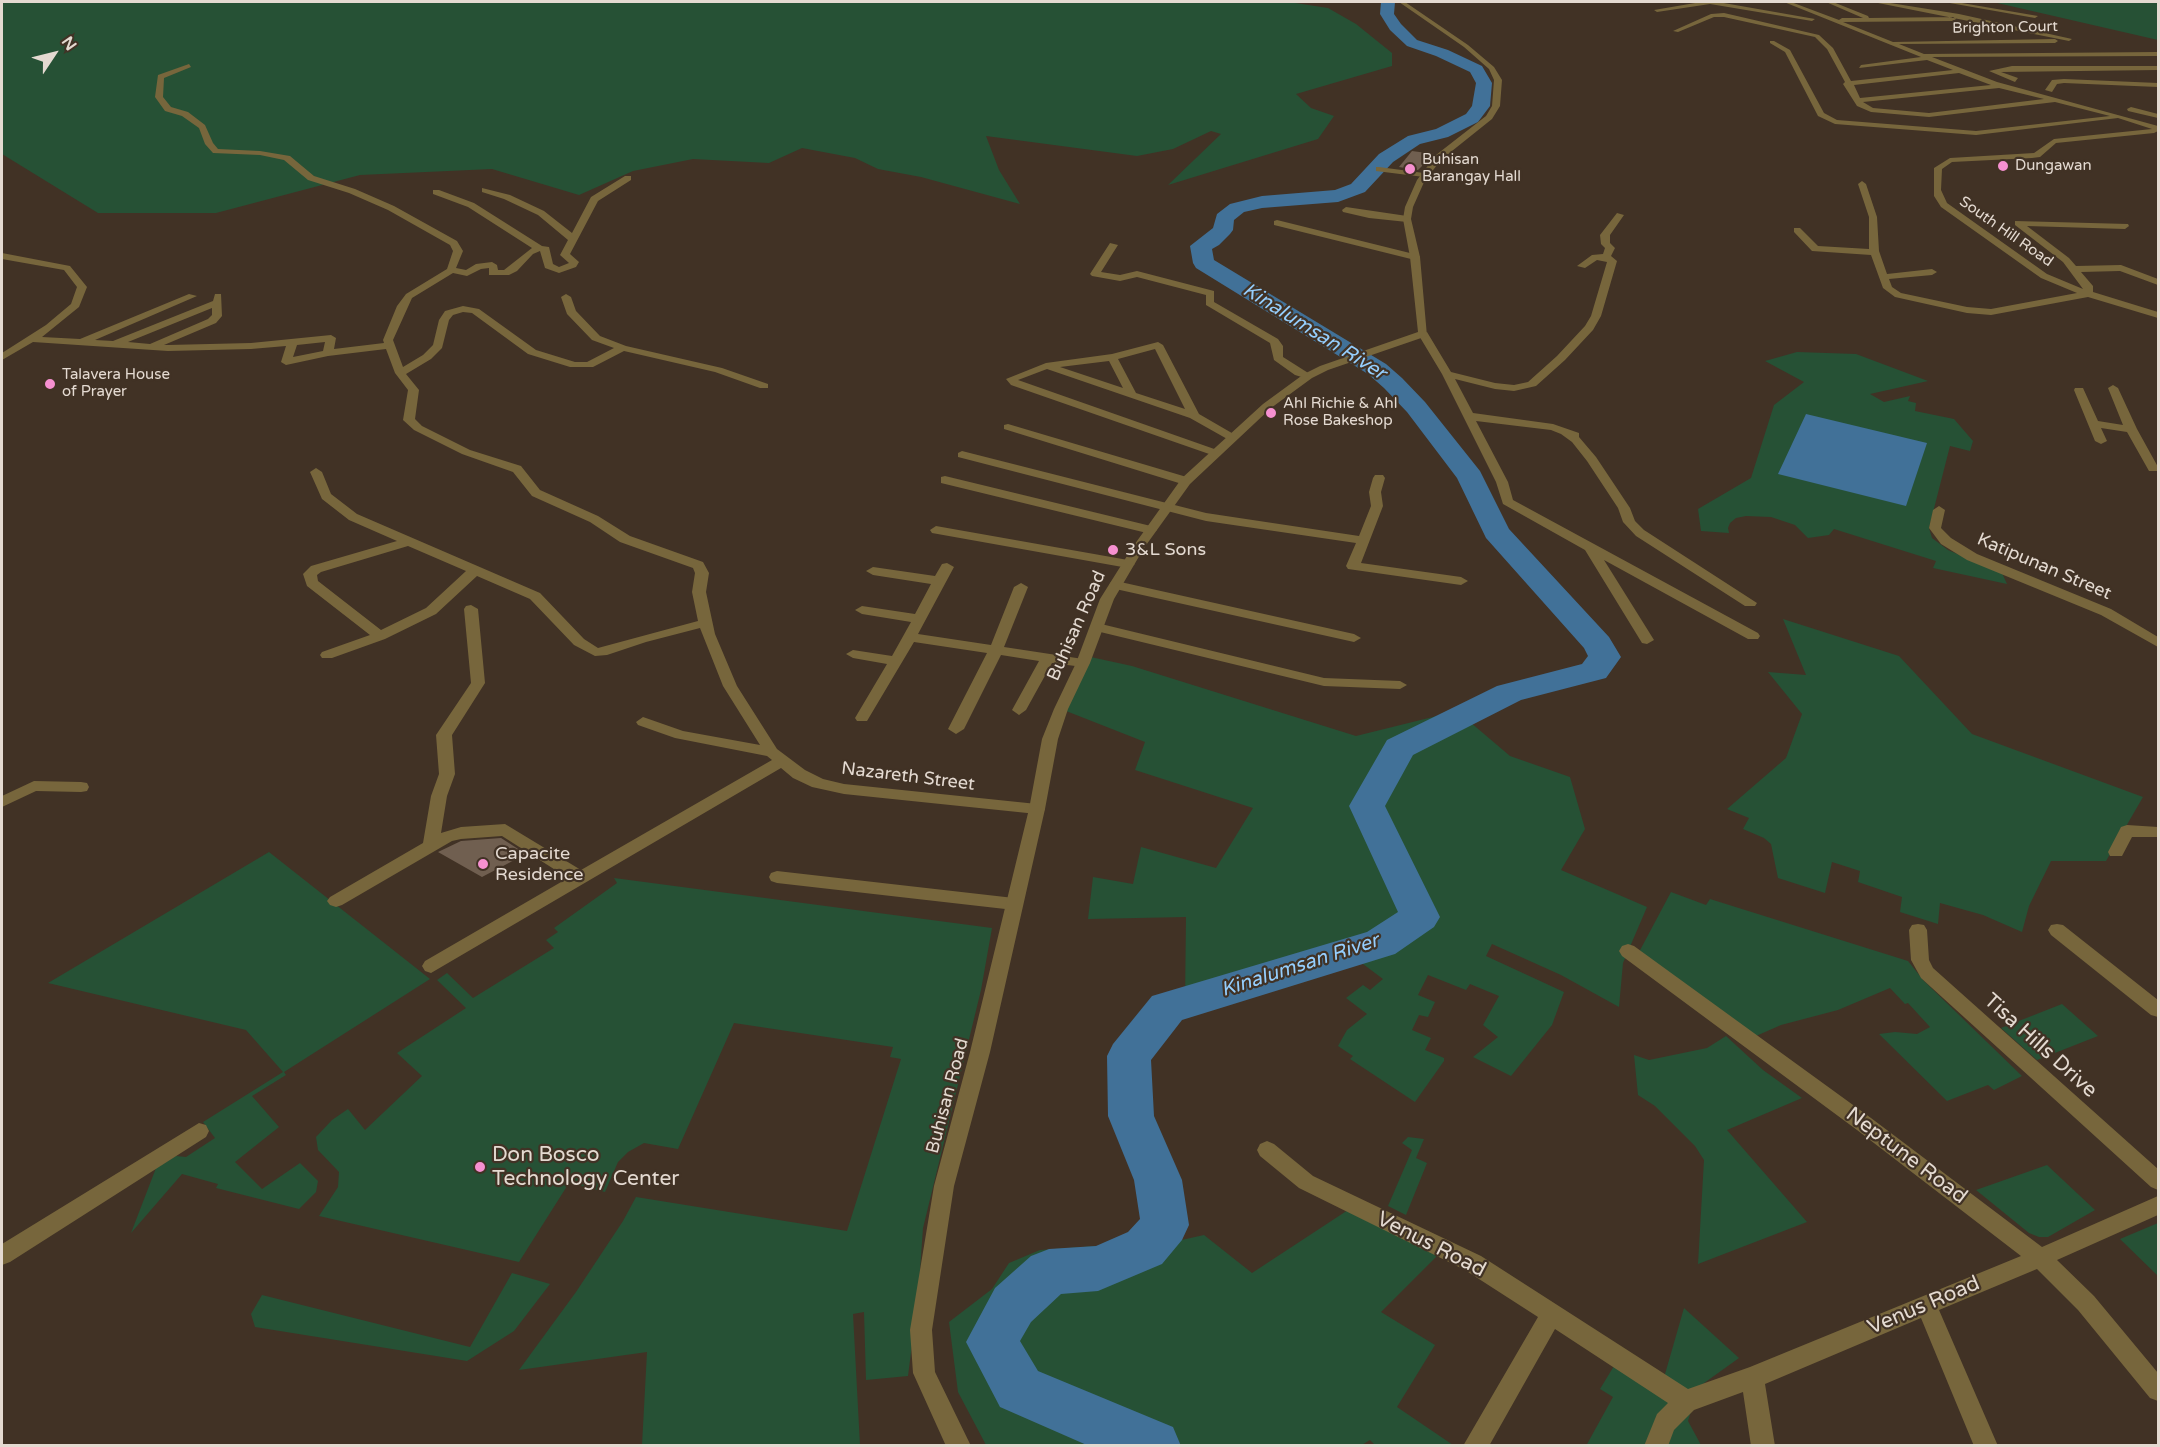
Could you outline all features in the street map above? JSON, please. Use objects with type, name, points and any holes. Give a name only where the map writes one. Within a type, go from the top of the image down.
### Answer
[{"type":"street","points":[[1402,2],[1481,57],[1492,68],[1498,80],[1496,106],[1489,117],[1439,157],[1424,175],[1409,207],[1407,219],[1415,257],[1424,334],[1447,374],[1502,483],[1507,501],[1753,636]]},
{"type":"street","points":[[1657,10],[1699,2],[1716,2],[1819,20],[1953,19]]},
{"type":"street","points":[[1787,2],[1959,72],[2000,86],[2146,127]]},
{"type":"street","points":[[1829,2],[1872,20]]},
{"type":"street","name":"Brighton Court","points":[[1876,2],[1971,18],[2069,39],[1887,43]]},
{"type":"street","name":"Brighton Court","points":[[1947,2],[2035,16]]},
{"type":"street","points":[[1676,31],[1713,15],[1724,15],[1817,36],[1830,48],[1847,84],[1862,106],[1871,110],[1923,115],[2050,100]]},
{"type":"street","points":[[1772,42],[1788,51],[1821,114],[1835,122],[1976,133],[2117,117],[2146,127]]},
{"type":"street","points":[[1861,67],[1923,57],[2157,54]]},
{"type":"street","points":[[189,66],[161,77],[159,97],[168,109],[185,114],[202,127],[209,144],[216,151],[260,153],[287,158],[311,178],[352,191],[391,208],[454,243],[459,251],[451,270],[409,296],[402,306],[388,340],[397,368],[427,357],[438,346],[444,320],[449,313],[463,309],[475,311],[532,352],[574,365],[590,365],[623,348]]},
{"type":"street","points":[[2099,102],[2004,77],[1993,71],[2012,68],[2158,68]]},
{"type":"street","points":[[1847,84],[1959,72]]},
{"type":"street","points":[[2049,90],[2055,82],[2064,81],[2158,85]]},
{"type":"street","points":[[1858,100],[2000,86]]},
{"type":"street","points":[[2123,107],[2158,116]]},
{"type":"street","points":[[2146,127],[2158,116]]},
{"type":"street","name":"South Hill Road","points":[[2146,127],[2054,141],[2037,155],[2032,156],[1955,158],[1938,168],[1938,196],[1944,206],[2044,276],[2088,294],[2158,315]]},
{"type":"street","points":[[1379,170],[1424,175]]},
{"type":"street","points":[[436,192],[479,210],[548,252],[548,266],[559,270],[570,267],[574,262],[565,255],[594,199],[628,178]]},
{"type":"street","points":[[1862,184],[1874,217],[1875,252],[1888,288],[1898,295],[1967,310],[1991,312],[2088,294],[2088,286],[2075,269],[2046,243],[2018,223],[2125,226]]},
{"type":"street","points":[[485,190],[507,197],[541,213],[573,239]]},
{"type":"street","points":[[1346,210],[1407,219]]},
{"type":"street","points":[[1606,257],[1610,248],[1605,241],[1605,235],[1620,215]]},
{"type":"street","points":[[1277,223],[1415,257]]},
{"type":"street","points":[[1797,230],[1815,249],[1875,252]]},
{"type":"street","points":[[1113,245],[1095,274],[1120,278],[1137,274],[1207,291],[1212,296],[1209,303],[1274,341],[1278,346],[1278,358],[1299,373],[1308,376]]},
{"type":"street","points":[[451,270],[467,273],[478,266],[492,265],[494,267],[492,273],[507,273],[530,252],[539,248]]},
{"type":"street","points":[[2,256],[67,268],[82,287],[76,305],[31,339],[2,357]]},
{"type":"street","points":[[1447,374],[1495,386],[1514,387],[1532,384],[1589,328],[1600,304],[1612,261],[1606,257],[1591,259],[1582,266]]},
{"type":"street","points":[[2075,269],[2121,268],[2158,282]]},
{"type":"street","points":[[1884,277],[1932,272]]},
{"type":"street","points":[[80,343],[192,296]]},
{"type":"street","points":[[566,297],[571,312],[597,338],[623,348],[718,370],[764,386]]},
{"type":"street","points":[[110,346],[218,299],[217,316],[212,321],[149,348]]},
{"type":"street","name":"Buhisan Road","points":[[959,1446],[924,1373],[921,1330],[944,1185],[980,1052],[1037,809],[1050,739],[1083,663],[1107,598],[1165,507],[1186,481],[1277,398],[1308,376],[1424,334]]},
{"type":"street","points":[[31,339],[149,348],[251,346],[331,338],[328,353]]},
{"type":"street","points":[[292,343],[286,362],[328,353],[390,345]]},
{"type":"street","points":[[1194,416],[1158,345],[1112,357],[1046,366],[1011,379],[1011,381],[1216,453]]},
{"type":"street","points":[[1112,357],[1131,394]]},
{"type":"street","points":[[1046,366],[1194,416],[1233,438]]},
{"type":"street","name":"Nazareth Street","points":[[397,368],[414,390],[409,420],[418,428],[466,452],[517,468],[536,493],[594,519],[626,539],[698,565],[702,573],[699,592],[705,623],[729,686],[777,756],[799,774],[818,783],[844,789],[1037,809]]},
{"type":"street","points":[[2113,388],[2131,429],[2153,468]]},
{"type":"street","points":[[2079,390],[2101,441]]},
{"type":"street","points":[[1467,416],[1553,427],[1566,433],[1576,440],[1592,459],[1624,508],[1629,522],[1640,533],[1750,603]]},
{"type":"street","points":[[2095,424],[2131,429]]},
{"type":"street","points":[[1008,426],[1186,481]]},
{"type":"street","points":[[1566,433],[1587,438]]},
{"type":"street","points":[[2144,453],[2158,455]]},
{"type":"street","points":[[962,455],[1165,507],[1250,524],[1362,540]]},
{"type":"street","points":[[316,472],[326,496],[353,517],[535,596],[579,642],[596,652],[705,623]]},
{"type":"street","points":[[1379,477],[1375,492],[1377,506],[1353,566],[1461,581]]},
{"type":"street","points":[[945,480],[1150,530]]},
{"type":"street","name":"Katipunan Street","points":[[1939,510],[1935,528],[1946,542],[1972,557],[2106,612],[2158,643]]},
{"type":"street","points":[[936,530],[1128,564]]},
{"type":"street","points":[[380,636],[312,583],[310,574],[316,569],[410,541]]},
{"type":"street","points":[[1589,547],[1647,640]]},
{"type":"street","points":[[862,718],[910,637],[947,567]]},
{"type":"street","points":[[327,655],[380,636],[431,611],[475,570]]},
{"type":"street","points":[[873,571],[939,581]]},
{"type":"street","points":[[1116,585],[1354,638]]},
{"type":"street","points":[[956,729],[996,650],[1021,587]]},
{"type":"street","points":[[431,846],[439,796],[447,774],[443,739],[478,682],[471,609]]},
{"type":"street","points":[[862,610],[920,619]]},
{"type":"street","points":[[1097,627],[1324,682],[1400,685]]},
{"type":"street","points":[[910,637],[1083,663]]},
{"type":"street","points":[[853,654],[895,661]]},
{"type":"street","points":[[1019,711],[1047,658]]},
{"type":"street","points":[[643,722],[680,735],[777,756]]},
{"type":"street","points":[[431,966],[580,878],[777,756]]},
{"type":"street","points":[[2,802],[34,786],[81,787]]},
{"type":"street","points":[[336,901],[446,837],[461,833],[505,830],[580,878]]},
{"type":"street","points":[[2116,852],[2127,831],[2158,832]]},
{"type":"street","points":[[777,877],[1014,904]]},
{"type":"street","name":"Tisa Hills Drive","points":[[1918,930],[1920,960],[1927,973],[2158,1181]]},
{"type":"street","points":[[2057,930],[2158,1010]]},
{"type":"street","name":"Neptune Road","points":[[1628,951],[1864,1124],[2040,1257],[2086,1303],[2158,1390]]},
{"type":"street","points":[[2,1255],[199,1131]]},
{"type":"street","name":"Venus Road","points":[[1267,1149],[1306,1182],[1473,1263],[1686,1401]]},
{"type":"street","name":"Venus Road","points":[[1656,1446],[1665,1422],[1686,1401],[1752,1378],[2158,1205]]},
{"type":"street","points":[[1926,1305],[1986,1446]]},
{"type":"street","points":[[1475,1446],[1551,1315]]},
{"type":"street","points":[[1752,1378],[1763,1446]]},
{"type":"green space","points":[[2,2],[1289,2],[1328,8],[1356,24],[1392,53],[1392,66],[1296,94],[1311,108],[1334,116],[1318,139],[1168,185],[1221,134],[1211,131],[1173,149],[1137,156],[986,136],[999,170],[1020,204],[921,177],[878,169],[855,158],[802,148],[769,163],[693,159],[633,171],[579,195],[492,169],[360,175],[216,213],[98,213],[2,154]]},
{"type":"green space","points":[[1993,2],[2158,2],[2158,40]]},
{"type":"green space","points":[[1797,352],[1856,354],[1928,381],[1870,394],[1884,402],[1910,396],[1908,401],[1916,403],[1915,411],[1954,419],[1973,441],[1970,451],[1950,446],[1929,528],[1932,538],[1948,550],[2002,573],[2007,584],[1933,568],[1936,561],[1834,529],[1829,535],[1808,538],[1795,525],[1771,517],[1736,518],[1730,523],[1729,533],[1701,531],[1698,509],[1751,478],[1774,405],[1804,382],[1765,361]]},
{"type":"green space","points":[[1783,619],[1899,656],[1972,734],[2143,797],[2106,861],[2051,861],[2029,906],[2022,932],[1983,915],[1940,903],[1938,924],[1900,912],[1902,897],[1858,882],[1860,871],[1832,862],[1825,893],[1778,878],[1771,844],[1764,838],[1743,829],[1749,818],[1727,809],[1786,758],[1802,714],[1768,672],[1806,675]]},
{"type":"green space","points":[[1086,656],[1132,666],[1356,736],[1457,711],[1510,756],[1570,777],[1585,829],[1561,870],[1647,907],[1623,963],[1619,1007],[1561,975],[1492,944],[1486,956],[1564,992],[1552,1025],[1511,1076],[1473,1057],[1498,1037],[1483,1025],[1499,996],[1470,984],[1466,990],[1428,975],[1418,995],[1435,1002],[1428,1017],[1419,1015],[1412,1030],[1431,1038],[1425,1050],[1444,1058],[1444,1061],[1415,1102],[1350,1059],[1353,1056],[1338,1046],[1347,1030],[1367,1014],[1346,998],[1363,985],[1370,990],[1383,979],[1359,961],[1346,965],[1343,961],[1356,950],[1185,1002],[1186,917],[1088,919],[1093,877],[1133,884],[1141,847],[1216,868],[1253,808],[1135,770],[1145,742],[1061,709]]},
{"type":"green space","points":[[269,852],[430,979],[284,1072],[286,1075],[252,1096],[279,1127],[235,1162],[262,1189],[300,1163],[318,1181],[316,1192],[299,1209],[216,1188],[218,1184],[182,1174],[131,1233],[156,1168],[176,1156],[186,1157],[215,1138],[203,1122],[283,1072],[246,1030],[48,983]]},
{"type":"green space","points":[[614,878],[992,928],[981,990],[923,1228],[918,1298],[908,1376],[866,1380],[864,1312],[853,1314],[860,1445],[642,1445],[647,1352],[519,1370],[576,1292],[623,1221],[636,1197],[847,1231],[901,1059],[890,1057],[893,1047],[734,1023],[678,1149],[644,1143],[628,1152],[618,1162],[605,1192],[569,1183],[519,1262],[319,1216],[338,1187],[339,1172],[318,1150],[316,1137],[332,1120],[348,1109],[365,1130],[422,1076],[397,1053],[466,1008],[437,980],[447,973],[473,998],[554,948],[546,940],[558,932],[554,928],[617,883]]},
{"type":"green space","points":[[1671,892],[1706,905],[1710,899],[1908,961],[1924,981],[2022,1076],[1994,1090],[1988,1085],[1947,1101],[1879,1034],[1895,1032],[1917,1034],[1930,1027],[1908,1003],[1905,1004],[1890,988],[1838,1010],[1781,1025],[1756,1036],[1638,954]]},
{"type":"green space","points":[[2062,1004],[2098,1036],[2037,1060],[2001,1028]]},
{"type":"green space","points":[[1726,1036],[1763,1070],[1802,1098],[1727,1130],[1807,1222],[1698,1264],[1704,1160],[1695,1146],[1655,1106],[1638,1095],[1634,1055],[1649,1060],[1707,1048]]},
{"type":"green space","points":[[1408,1137],[1424,1139],[1416,1158],[1427,1163],[1406,1215],[1388,1206],[1412,1150],[1402,1143]]},
{"type":"green space","points":[[2047,1165],[2095,1210],[2048,1237],[2039,1237],[2029,1233],[1976,1190]]},
{"type":"green space","points":[[1348,1210],[1439,1254],[1381,1312],[1435,1345],[1397,1407],[1453,1445],[1375,1445],[1370,1440],[1360,1446],[986,1445],[958,1392],[949,1322],[992,1289],[1009,1263],[1040,1250],[1125,1244],[1145,1248],[1204,1235],[1252,1273]]},
{"type":"green space","points":[[2158,1223],[2158,1276],[2120,1239]]},
{"type":"green space","points":[[512,1273],[550,1284],[514,1331],[467,1361],[255,1327],[251,1314],[262,1295],[470,1347]]},
{"type":"green space","points":[[1684,1308],[1739,1358],[1686,1396],[1663,1381]]},
{"type":"green space","points":[[1617,1361],[1692,1408],[1688,1421],[1701,1445],[1586,1446],[1613,1397],[1600,1389]]},
{"type":"water","points":[[1806,414],[1927,443],[1906,506],[1778,474]]},
{"type":"building","points":[[1412,151],[1434,154],[1418,170],[1399,167]]},
{"type":"building","name":"Capacite Residence","points":[[501,838],[526,854],[482,877],[438,852],[461,841]]},
{"type":"waterway","name":"Kinalumsan River","points":[[1154,1446],[1019,1389],[992,1342],[1013,1305],[1049,1272],[1098,1268],[1145,1248],[1165,1225],[1158,1180],[1131,1116],[1129,1056],[1167,1008],[1381,943],[1420,917],[1367,806],[1399,748],[1509,693],[1594,671],[1605,657],[1598,644],[1496,532],[1470,477],[1416,407],[1393,383],[1377,369],[1204,263],[1201,246],[1212,241],[1223,230],[1224,218],[1237,208],[1262,202],[1338,196],[1358,188],[1386,158],[1414,140],[1442,133],[1472,118],[1481,106],[1484,83],[1476,69],[1442,53],[1412,43],[1395,27],[1387,14],[1388,2]]},
{"type":"place","name":"Dungawan","points":[[2003,166]]},
{"type":"place","name":"Buhisan Barangay Hall","points":[[1410,169]]},
{"type":"place","name":"Talavera House of Prayer","points":[[50,384]]},
{"type":"place","name":"Ahl Richie & Ahl Rose Bakeshop","points":[[1271,413]]},
{"type":"place","name":"3&L Sons","points":[[1113,550]]},
{"type":"place","name":"Capacite Residence","points":[[483,864]]},
{"type":"place","name":"Don Bosco Technology Center","points":[[480,1167]]}]
